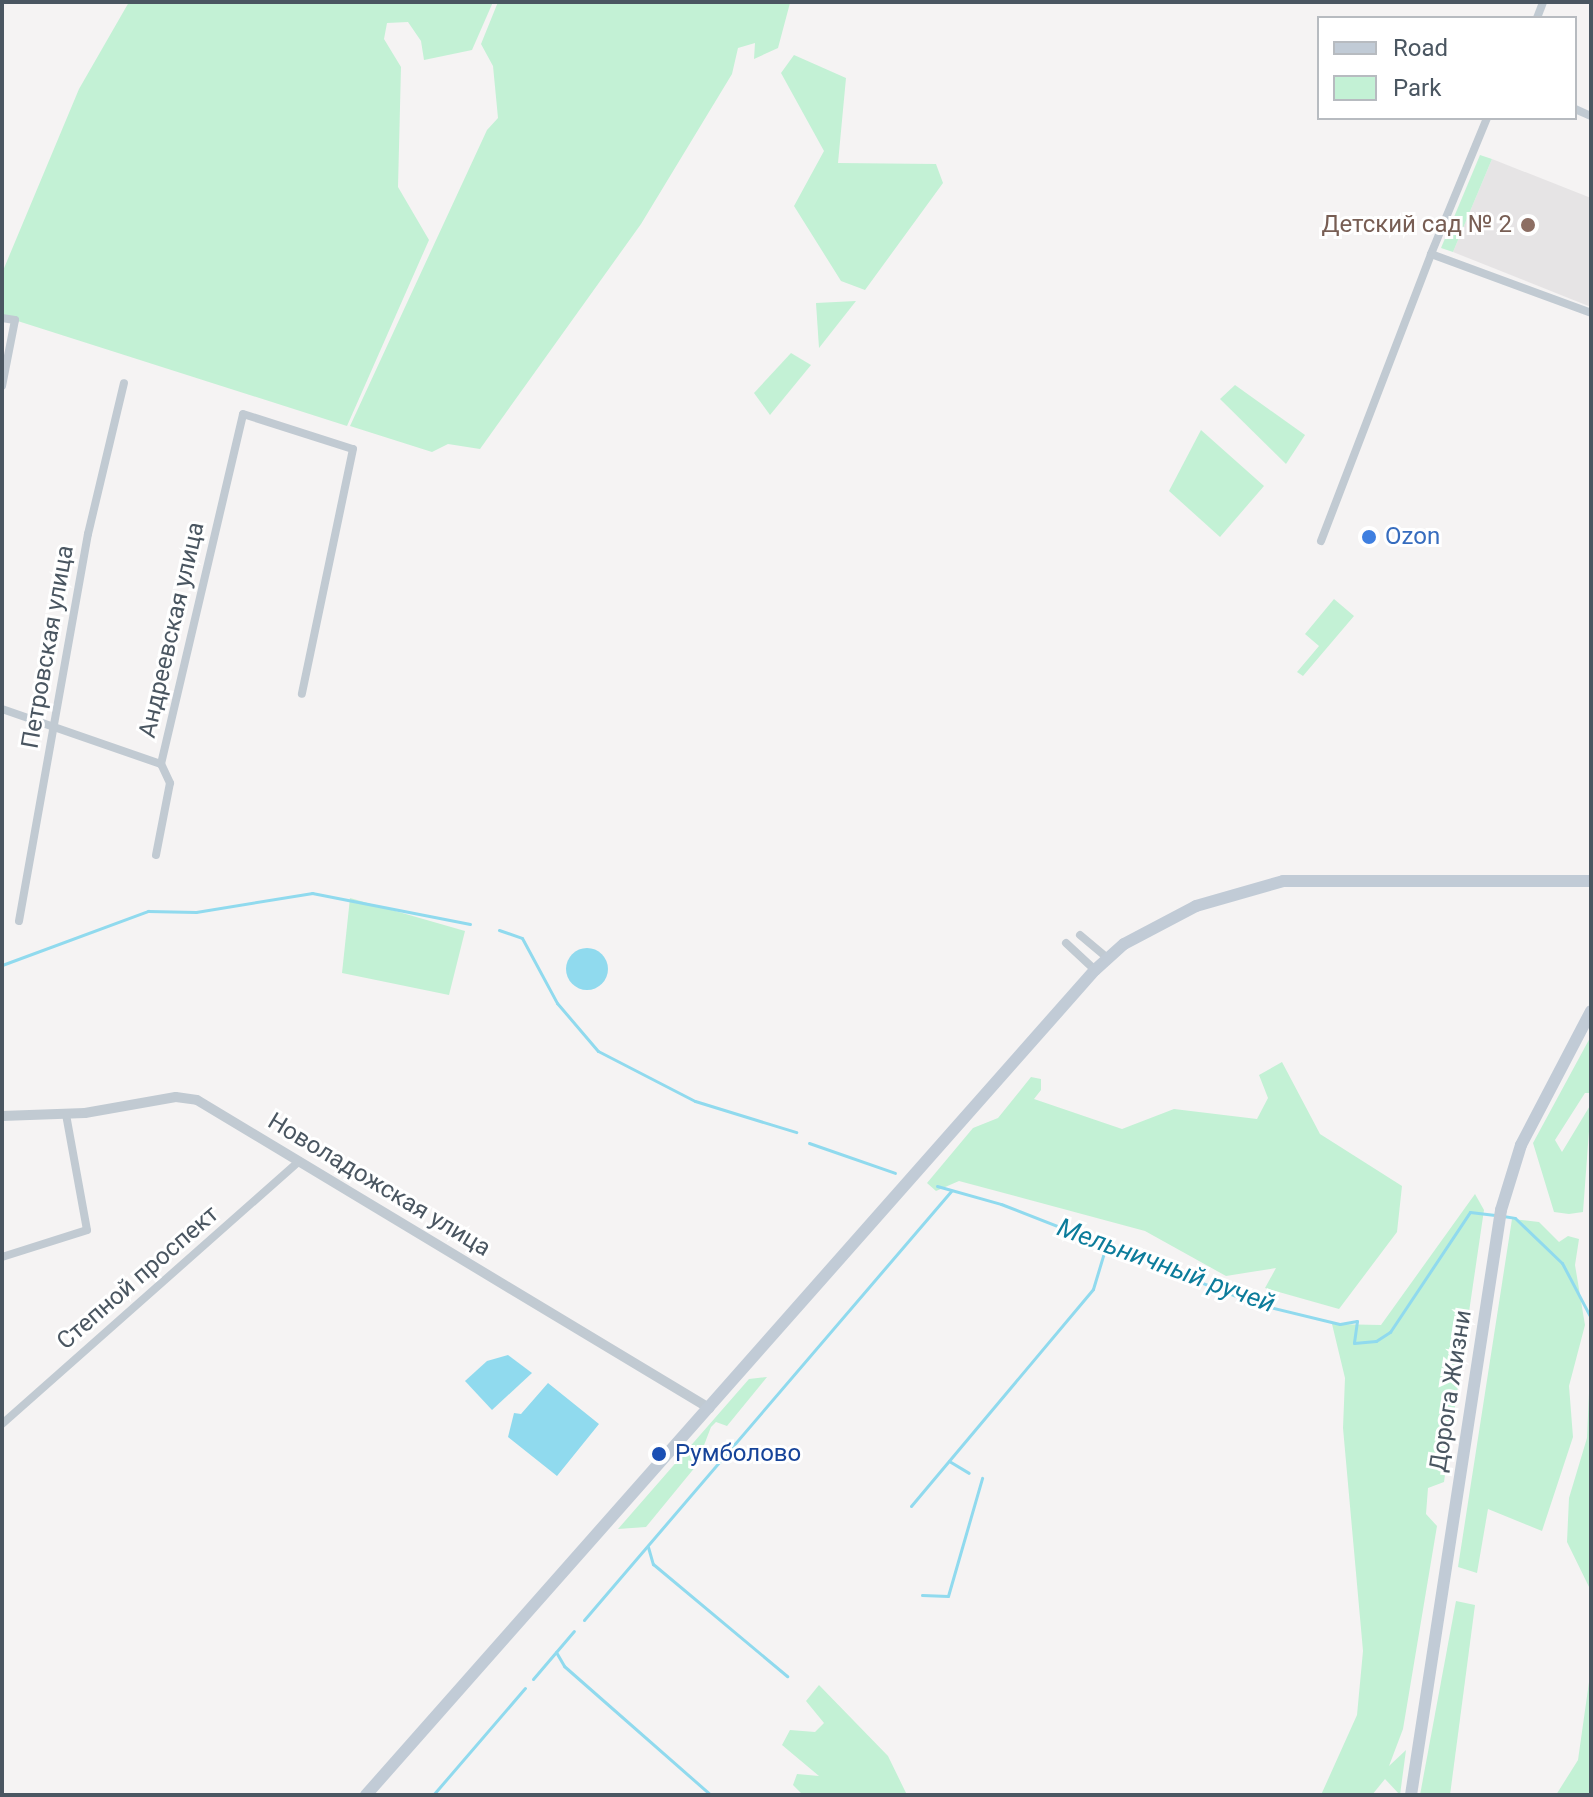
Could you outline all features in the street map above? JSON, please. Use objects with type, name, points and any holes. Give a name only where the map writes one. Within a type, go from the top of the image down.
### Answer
[{"type":"main road","points":[[366,1795],[1107,958],[1158,923],[1196,906],[1283,881],[1591,881]]},
{"type":"main road","name":"Дорога Жизни","points":[[1411,1795],[1501,1210],[1521,1145],[1591,1011]]},
{"type":"street","points":[[1321,541],[1388,363],[1486,120]]},
{"type":"street","points":[[1431,254],[1591,313]]},
{"type":"street","points":[[2,318],[15,320],[2,386]]},
{"type":"street","name":"Петровская улица","points":[[19,921],[88,534],[124,383]]},
{"type":"street","name":"Андреевская улица","points":[[156,855],[170,783],[161,764],[243,414],[353,449],[302,694]]},
{"type":"street","points":[[2,709],[161,764]]},
{"type":"street","points":[[1080,935],[1107,958]]},
{"type":"street","points":[[1066,943],[1095,970]]},
{"type":"street","name":"Новоладожская улица","points":[[2,1116],[66,1115],[186,1097],[299,1161],[709,1408]]},
{"type":"street","points":[[2,1257],[87,1230],[66,1115]]},
{"type":"street","name":"Степной проспект","points":[[2,1424],[299,1161]]},
{"type":"shaded area","name":"Детский сад № 2","points":[[1492,159],[1591,198],[1591,307],[1453,252]]},
{"type":"green space","points":[[129,2],[493,2],[472,50],[424,60],[421,41],[408,22],[387,23],[384,39],[401,67],[398,187],[429,240],[347,426],[2,316],[2,273],[79,89]]},
{"type":"green space","points":[[498,2],[790,3],[778,48],[754,59],[755,43],[738,48],[732,74],[641,224],[480,449],[448,444],[432,452],[350,426],[487,130],[498,118],[493,66],[481,44]]},
{"type":"green space","points":[[794,55],[846,78],[838,163],[936,164],[943,183],[865,290],[841,281],[794,206],[824,151],[781,73]]},
{"type":"green space","points":[[1480,155],[1492,159],[1453,252],[1441,248]]},
{"type":"green space","points":[[856,301],[819,348],[816,303]]},
{"type":"green space","points":[[791,353],[811,365],[770,415],[754,393]]},
{"type":"green space","points":[[1235,385],[1305,435],[1286,464],[1220,399]]},
{"type":"green space","points":[[1201,430],[1264,486],[1220,537],[1169,491]]},
{"type":"green space","points":[[1334,599],[1354,616],[1303,676],[1297,672],[1319,646],[1305,634]]},
{"type":"green space","points":[[350,898],[465,931],[449,995],[342,973]]},
{"type":"green space","points":[[1591,1036],[1591,1093],[1585,1093],[1555,1140],[1562,1152],[1591,1104],[1583,1212],[1554,1212],[1533,1143]]},
{"type":"green space","points":[[1282,1062],[1320,1134],[1402,1186],[1397,1232],[1339,1309],[1265,1288],[1276,1268],[1226,1276],[1145,1231],[959,1181],[936,1191],[927,1183],[973,1128],[998,1118],[1031,1077],[1041,1079],[1041,1090],[1034,1099],[1122,1129],[1174,1109],[1257,1119],[1268,1098],[1259,1075]]},
{"type":"green space","points":[[1475,1194],[1484,1210],[1444,1482],[1428,1488],[1426,1514],[1437,1526],[1403,1729],[1389,1766],[1406,1750],[1400,1795],[1385,1779],[1372,1795],[1321,1795],[1357,1715],[1363,1651],[1343,1428],[1345,1378],[1332,1324],[1381,1325]]},
{"type":"green space","points":[[1512,1219],[1539,1222],[1559,1242],[1568,1236],[1579,1239],[1575,1265],[1585,1325],[1569,1386],[1573,1437],[1542,1531],[1488,1509],[1477,1573],[1458,1567]]},
{"type":"green space","points":[[1591,1348],[1591,1591],[1567,1542],[1569,1498],[1587,1438]]},
{"type":"green space","points":[[767,1377],[727,1426],[716,1422],[711,1427],[696,1466],[646,1527],[618,1529],[749,1379]]},
{"type":"green space","points":[[1456,1601],[1475,1605],[1450,1795],[1420,1795]]},
{"type":"green space","points":[[1590,1675],[1591,1795],[1556,1795],[1578,1760]]},
{"type":"green space","points":[[819,1685],[888,1756],[907,1795],[803,1795],[793,1785],[797,1774],[819,1776],[782,1745],[790,1730],[815,1732],[824,1723],[806,1701]]},
{"type":"water","points":[[587,948],[602,954],[608,969],[602,984],[587,990],[572,984],[566,969],[572,954]]},
{"type":"water","points":[[508,1355],[532,1373],[492,1410],[465,1381],[487,1361]]},
{"type":"water","points":[[548,1383],[599,1424],[557,1476],[508,1437],[514,1413],[521,1414]]},
{"type":"waterway","name":"Мельничный ручей","points":[[2,965],[148,911],[196,912],[312,893],[470,924]]},
{"type":"waterway","name":"Мельничный ручей","points":[[499,930],[522,938],[557,1003],[598,1051],[695,1101],[796,1132]]},
{"type":"waterway","name":"Мельничный ручей","points":[[809,1143],[895,1173]]},
{"type":"waterway","name":"Мельничный ручей","points":[[937,1186],[1001,1204],[1253,1303],[1340,1324],[1357,1321],[1354,1343],[1376,1341],[1390,1332],[1470,1212],[1495,1215]]},
{"type":"waterway","points":[[584,1620],[951,1191]]},
{"type":"waterway","name":"Мельничный ручей","points":[[1503,1216],[1515,1218],[1562,1263],[1591,1318]]},
{"type":"waterway","points":[[911,1506],[1093,1289],[1106,1246]]},
{"type":"waterway","points":[[949,1461],[969,1473]]},
{"type":"waterway","points":[[922,1595],[948,1596],[982,1478]]},
{"type":"waterway","points":[[648,1547],[653,1564],[787,1676]]},
{"type":"waterway","points":[[533,1679],[574,1631]]},
{"type":"waterway","points":[[556,1652],[564,1666],[711,1795]]},
{"type":"waterway","points":[[433,1795],[525,1688]]},
{"type":"place","name":"Детский сад № 2","points":[[1528,225]]},
{"type":"place","name":"Ozon","points":[[1369,537]]},
{"type":"place","name":"Румболово","points":[[659,1454]]}]
